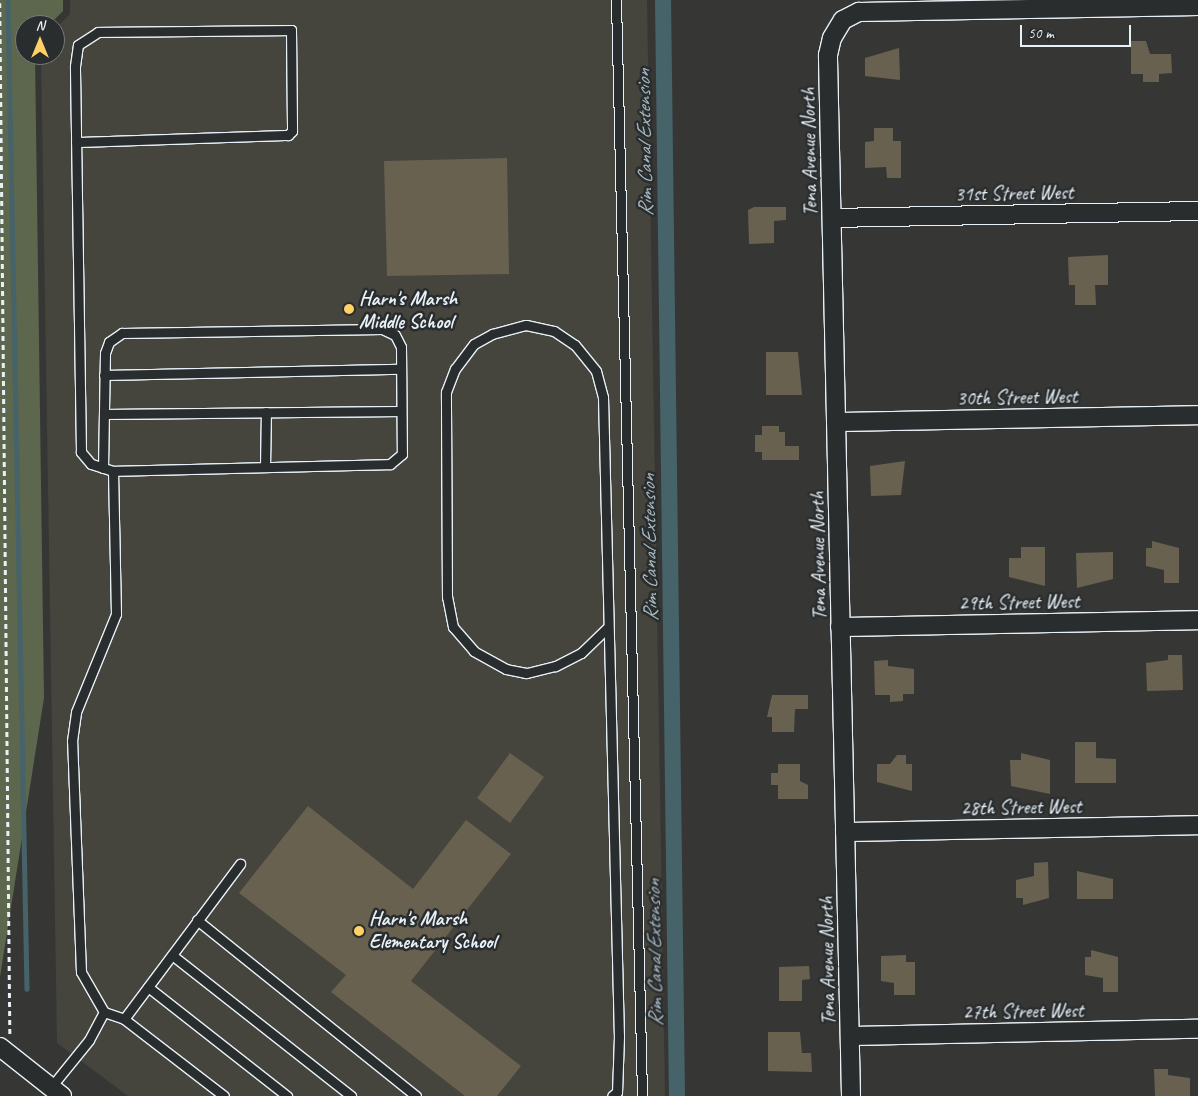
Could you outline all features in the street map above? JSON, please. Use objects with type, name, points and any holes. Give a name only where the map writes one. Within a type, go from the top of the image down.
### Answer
[{"type":"street","name":"Tena Avenue North","points":[[851,1096],[828,55],[843,20],[859,12],[1198,6]]},
{"type":"street","name":"31st Street West","points":[[832,218],[1198,211]]},
{"type":"street","name":"30th Street West","points":[[836,422],[1198,415]]},
{"type":"street","name":"29th Street West","points":[[840,627],[1198,620]]},
{"type":"street","name":"28th Street West","points":[[845,832],[1198,825]]},
{"type":"street","name":"27th Street West","points":[[850,1036],[1198,1029]]},
{"type":"street","points":[[5,1051],[56,1091]]},
{"type":"lane","points":[[616,0],[642,1096]]},
{"type":"lane","points":[[76,142],[288,135],[292,131],[291,30],[98,32],[78,45],[76,142],[81,452],[91,464],[103,468],[113,471],[390,464],[402,454],[401,369],[395,335],[382,329],[122,333],[109,342],[105,352],[103,468]]},
{"type":"lane","points":[[607,628],[581,653],[556,666],[526,673],[506,669],[474,651],[453,627],[447,597],[446,392],[455,369],[474,344],[492,334],[526,325],[554,331],[575,345],[596,371],[603,397],[618,1036],[617,1092],[612,1096]]},
{"type":"lane","points":[[104,375],[401,369]]},
{"type":"lane","points":[[104,414],[401,411]]},
{"type":"lane","points":[[265,467],[266,412]]},
{"type":"lane","points":[[113,471],[116,614],[76,712],[72,741],[81,972],[104,1012],[124,1019],[224,1096]]},
{"type":"lane","points":[[124,1019],[240,864]]},
{"type":"lane","points":[[198,920],[416,1096]]},
{"type":"lane","points":[[172,955],[351,1096]]},
{"type":"lane","points":[[148,987],[287,1096]]},
{"type":"lane","points":[[56,1091],[89,1040],[104,1012]]},
{"type":"path","points":[[0,3],[5,1051]]},
{"type":"shaded area","points":[[70,0],[647,0],[665,1096],[128,1096],[57,1043],[41,65],[65,65],[65,19],[70,14]]},
{"type":"green space","points":[[0,0],[63,0],[63,11],[59,15],[15,15],[15,65],[35,65],[44,698],[0,977]]},
{"type":"building","points":[[1131,41],[1146,41],[1150,54],[1171,54],[1172,73],[1159,74],[1159,82],[1143,82],[1143,74],[1131,74]]},
{"type":"building","points":[[899,48],[900,80],[865,76],[865,58]]},
{"type":"building","points":[[874,128],[893,128],[893,141],[901,141],[901,178],[887,178],[886,167],[865,168],[865,142],[874,141]]},
{"type":"building","points":[[507,158],[509,274],[387,276],[384,161]]},
{"type":"building","points":[[754,207],[786,207],[786,220],[774,221],[774,243],[749,244],[748,210]]},
{"type":"building","points":[[1108,255],[1108,285],[1095,285],[1096,305],[1075,305],[1075,285],[1069,285],[1068,257]]},
{"type":"building","points":[[766,352],[798,352],[802,395],[766,395]]},
{"type":"building","points":[[762,426],[779,426],[779,432],[785,432],[785,446],[799,446],[799,460],[762,460],[762,452],[755,452],[755,435],[762,435]]},
{"type":"building","points":[[905,461],[901,495],[871,496],[870,466]]},
{"type":"building","points":[[1152,541],[1179,548],[1179,583],[1164,583],[1164,570],[1146,566],[1146,548],[1152,548]]},
{"type":"building","points":[[1021,547],[1045,547],[1045,586],[1009,577],[1009,558],[1021,558]]},
{"type":"building","points":[[1113,552],[1113,579],[1077,588],[1076,553]]},
{"type":"building","points":[[1168,655],[1182,655],[1183,690],[1147,691],[1146,663],[1168,660]]},
{"type":"building","points":[[888,660],[888,666],[914,669],[914,694],[903,694],[903,701],[890,702],[890,695],[875,695],[874,661]]},
{"type":"building","points":[[772,695],[808,695],[808,709],[795,709],[794,732],[772,732],[772,717],[767,717]]},
{"type":"building","points":[[1075,742],[1096,742],[1096,758],[1116,759],[1116,783],[1075,783]]},
{"type":"building","points":[[510,753],[544,777],[510,823],[477,798]]},
{"type":"building","points":[[1021,753],[1050,760],[1050,794],[1011,786],[1010,760],[1021,760]]},
{"type":"building","points":[[897,755],[906,755],[906,764],[912,764],[912,791],[877,782],[877,764],[890,764]]},
{"type":"building","points":[[778,764],[800,764],[800,781],[808,785],[808,799],[778,799],[778,785],[771,785],[771,773],[778,773]]},
{"type":"building","points":[[308,806],[413,889],[466,820],[511,854],[411,981],[521,1066],[497,1096],[465,1096],[331,992],[346,975],[239,893]]},
{"type":"building","points":[[1048,862],[1049,898],[1023,905],[1023,898],[1016,898],[1016,880],[1034,876],[1034,863]]},
{"type":"building","points":[[1077,871],[1113,879],[1113,899],[1077,899]]},
{"type":"building","points":[[1091,950],[1118,957],[1118,992],[1103,992],[1103,978],[1085,975],[1085,957],[1091,957]]},
{"type":"building","points":[[906,955],[906,962],[915,962],[915,995],[894,995],[894,983],[881,981],[881,956]]},
{"type":"building","points":[[809,966],[810,979],[802,980],[802,1001],[779,1001],[779,967]]},
{"type":"building","points":[[768,1032],[800,1032],[802,1053],[811,1053],[812,1072],[768,1071]]},
{"type":"building","points":[[1154,1069],[1168,1069],[1168,1075],[1190,1078],[1190,1096],[1155,1096]]},
{"type":"waterway","points":[[8,0],[27,989]]},
{"type":"waterway","name":"Rim Canal Extension","points":[[663,0],[677,1096]]},
{"type":"place","name":"Harn's Marsh Middle School","points":[[349,309]]},
{"type":"place","name":"Harn's Marsh Elementary School","points":[[359,931]]}]
